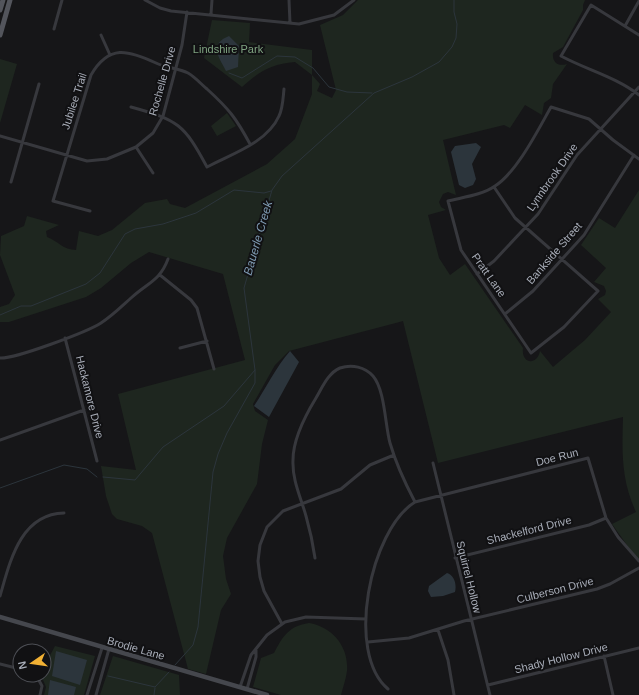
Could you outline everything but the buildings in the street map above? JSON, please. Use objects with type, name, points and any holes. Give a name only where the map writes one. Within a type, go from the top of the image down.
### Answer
[{"type":"main road","points":[[0,10],[3,0]]},
{"type":"main road","points":[[0,35],[10,0]]},
{"type":"main road","name":"Brodie Lane","points":[[0,617],[267,695]]},
{"type":"street","points":[[54,29],[62,0]]},
{"type":"street","points":[[145,0],[165,10],[303,24],[330,17],[341,11],[352,1]]},
{"type":"street","points":[[211,14],[212,0]]},
{"type":"street","points":[[289,0],[290,23]]},
{"type":"street","points":[[625,26],[639,1]]},
{"type":"street","points":[[639,35],[590,5],[561,56],[582,67],[621,82],[639,95]]},
{"type":"street","name":"Rochelle Drive","points":[[0,136],[87,161],[101,160],[136,147],[153,133],[163,116],[184,35],[187,12]]},
{"type":"street","points":[[101,35],[110,55],[122,52],[134,53],[160,64],[191,74],[227,107],[236,118],[250,144]]},
{"type":"street","name":"Jubilee Trail","points":[[90,211],[54,201],[91,75],[96,66],[110,55]]},
{"type":"street","points":[[11,182],[39,84]]},
{"type":"street","name":"Lynnbrook Drive","points":[[477,274],[494,261],[542,210],[576,155],[639,87]]},
{"type":"street","points":[[131,107],[163,116],[178,124],[188,133],[207,167],[250,144],[270,131],[282,109],[284,89]]},
{"type":"street","points":[[562,260],[513,216],[494,187],[513,168],[551,107],[583,116],[639,159]]},
{"type":"street","points":[[136,147],[153,173]]},
{"type":"street","name":"Bankside Street","points":[[505,314],[529,295],[584,235],[634,155]]},
{"type":"street","name":"Pratt Lane","points":[[494,187],[479,193],[448,201],[459,247],[531,353],[564,327],[598,291],[562,260]]},
{"type":"street","points":[[0,358],[16,356],[99,325],[160,275],[168,259]]},
{"type":"street","points":[[160,275],[195,304],[201,316],[214,368]]},
{"type":"street","name":"Hackamore Drive","points":[[65,338],[97,461]]},
{"type":"street","points":[[180,348],[207,342]]},
{"type":"street","points":[[316,558],[293,471],[294,450],[312,405],[327,380],[340,368],[348,366],[360,367],[369,372],[378,382],[387,434],[403,478],[415,502]]},
{"type":"street","points":[[0,440],[84,410]]},
{"type":"street","points":[[282,624],[264,591],[258,561],[263,534],[272,520],[288,508],[341,488],[370,465],[394,455]]},
{"type":"street","name":"Doe Run","points":[[440,495],[588,458],[606,518],[618,537],[639,561]]},
{"type":"street","name":"Squirrel Hollow","points":[[433,463],[455,558],[490,695]]},
{"type":"street","points":[[388,689],[380,682],[374,668],[368,642],[366,619],[369,587],[377,556],[394,523],[403,511],[415,502],[440,495]]},
{"type":"street","points":[[0,596],[12,554],[22,536],[45,517],[57,513],[64,513]]},
{"type":"street","name":"Shackelford Drive","points":[[455,558],[589,525],[606,518]]},
{"type":"street","name":"Culberson Drive","points":[[368,642],[409,638],[471,620],[602,587],[639,568]]},
{"type":"street","points":[[240,687],[248,659],[267,635],[282,624],[306,617],[366,619]]},
{"type":"street","points":[[438,630],[448,660],[454,695]]},
{"type":"street","points":[[88,695],[102,648]]},
{"type":"street","name":"Shady Hollow Drive","points":[[488,685],[639,648]]},
{"type":"street","points":[[96,695],[109,650]]},
{"type":"street","points":[[247,689],[256,657],[256,650]]},
{"type":"street","points":[[604,656],[613,695]]},
{"type":"street","points":[[0,664],[12,667]]},
{"type":"street","points":[[40,683],[42,686],[40,695]]},
{"type":"green space","points":[[358,0],[585,0],[583,10],[563,47],[553,53],[556,63],[561,65],[567,64],[553,84],[551,98],[544,103],[542,115],[525,105],[510,128],[504,125],[443,140],[456,195],[448,192],[443,194],[439,202],[441,207],[446,210],[428,215],[439,258],[450,275],[465,264],[523,348],[524,357],[527,360],[533,361],[536,359],[540,351],[553,367],[585,340],[611,312],[598,299],[605,295],[606,291],[604,286],[594,282],[606,268],[581,245],[599,218],[615,228],[639,190],[639,562],[612,524],[636,512],[625,477],[622,442],[623,417],[438,463],[403,321],[289,351],[275,365],[253,404],[255,411],[268,420],[262,444],[257,484],[227,538],[223,556],[226,579],[231,594],[221,610],[206,674],[188,669],[152,533],[142,526],[117,519],[112,514],[106,496],[101,466],[136,470],[118,394],[245,360],[223,274],[149,252],[131,263],[101,288],[86,297],[9,322],[0,322],[0,307],[9,304],[15,295],[0,255],[1,236],[24,226],[27,216],[59,225],[46,231],[47,237],[68,249],[76,250],[79,231],[98,236],[112,230],[145,203],[167,199],[170,204],[185,208],[267,164],[295,139],[312,94],[312,75],[320,84],[317,91],[332,98],[336,90],[320,25],[343,15]]},
{"type":"green space","name":"Lindshire Park","points":[[212,20],[250,23],[249,42],[312,50],[312,75],[295,62],[279,64],[266,69],[242,87],[204,58]]},
{"type":"green space","points":[[0,59],[17,64],[0,123]]},
{"type":"green space","points":[[227,113],[236,126],[217,136],[211,126]]},
{"type":"green space","points":[[309,623],[317,625],[332,633],[342,646],[347,662],[347,671],[341,695],[281,695],[253,687],[261,658],[274,653],[280,642],[292,629],[302,624]]},
{"type":"green space","points":[[55,646],[95,656],[84,695],[44,695],[46,687],[44,683],[52,683],[52,652]]},
{"type":"green space","points":[[113,656],[179,675],[180,695],[100,695]]},
{"type":"shaded area","points":[[229,36],[239,46],[238,67],[226,71],[218,55],[217,47],[223,39]]},
{"type":"shaded area","points":[[476,143],[481,147],[472,164],[476,179],[473,185],[465,188],[459,185],[451,152],[455,146]]},
{"type":"shaded area","points":[[290,351],[299,362],[269,417],[254,406]]},
{"type":"shaded area","points":[[447,573],[454,580],[456,586],[455,592],[443,596],[431,597],[428,591],[429,586]]},
{"type":"shaded area","points":[[56,651],[87,660],[80,685],[52,676]]},
{"type":"shaded area","points":[[52,681],[76,687],[74,695],[48,695],[50,683],[52,683]]},
{"type":"waterway","name":"Bauerle Creek","points":[[103,477],[135,480],[163,447],[224,406],[255,370],[244,288],[272,190],[282,176],[374,93],[412,77],[439,62],[452,47],[456,38],[457,24],[454,12],[454,0]]},
{"type":"waterway","points":[[229,73],[242,78],[277,56],[295,57],[313,68],[329,87],[347,92],[372,93]]},
{"type":"waterway","points":[[0,315],[21,306],[31,306],[86,284],[100,273],[125,234],[135,229],[163,224],[196,213],[234,190],[264,193],[271,191]]},
{"type":"waterway","points":[[175,665],[193,645],[198,627],[213,472],[218,454],[227,433],[255,383],[255,370]]},
{"type":"waterway","name":"Bauerle Creek","points":[[0,488],[64,465],[87,469],[97,477]]},
{"type":"waterway","points":[[108,676],[155,687],[169,672]]},
{"type":"waterway","points":[[154,695],[155,688]]}]
